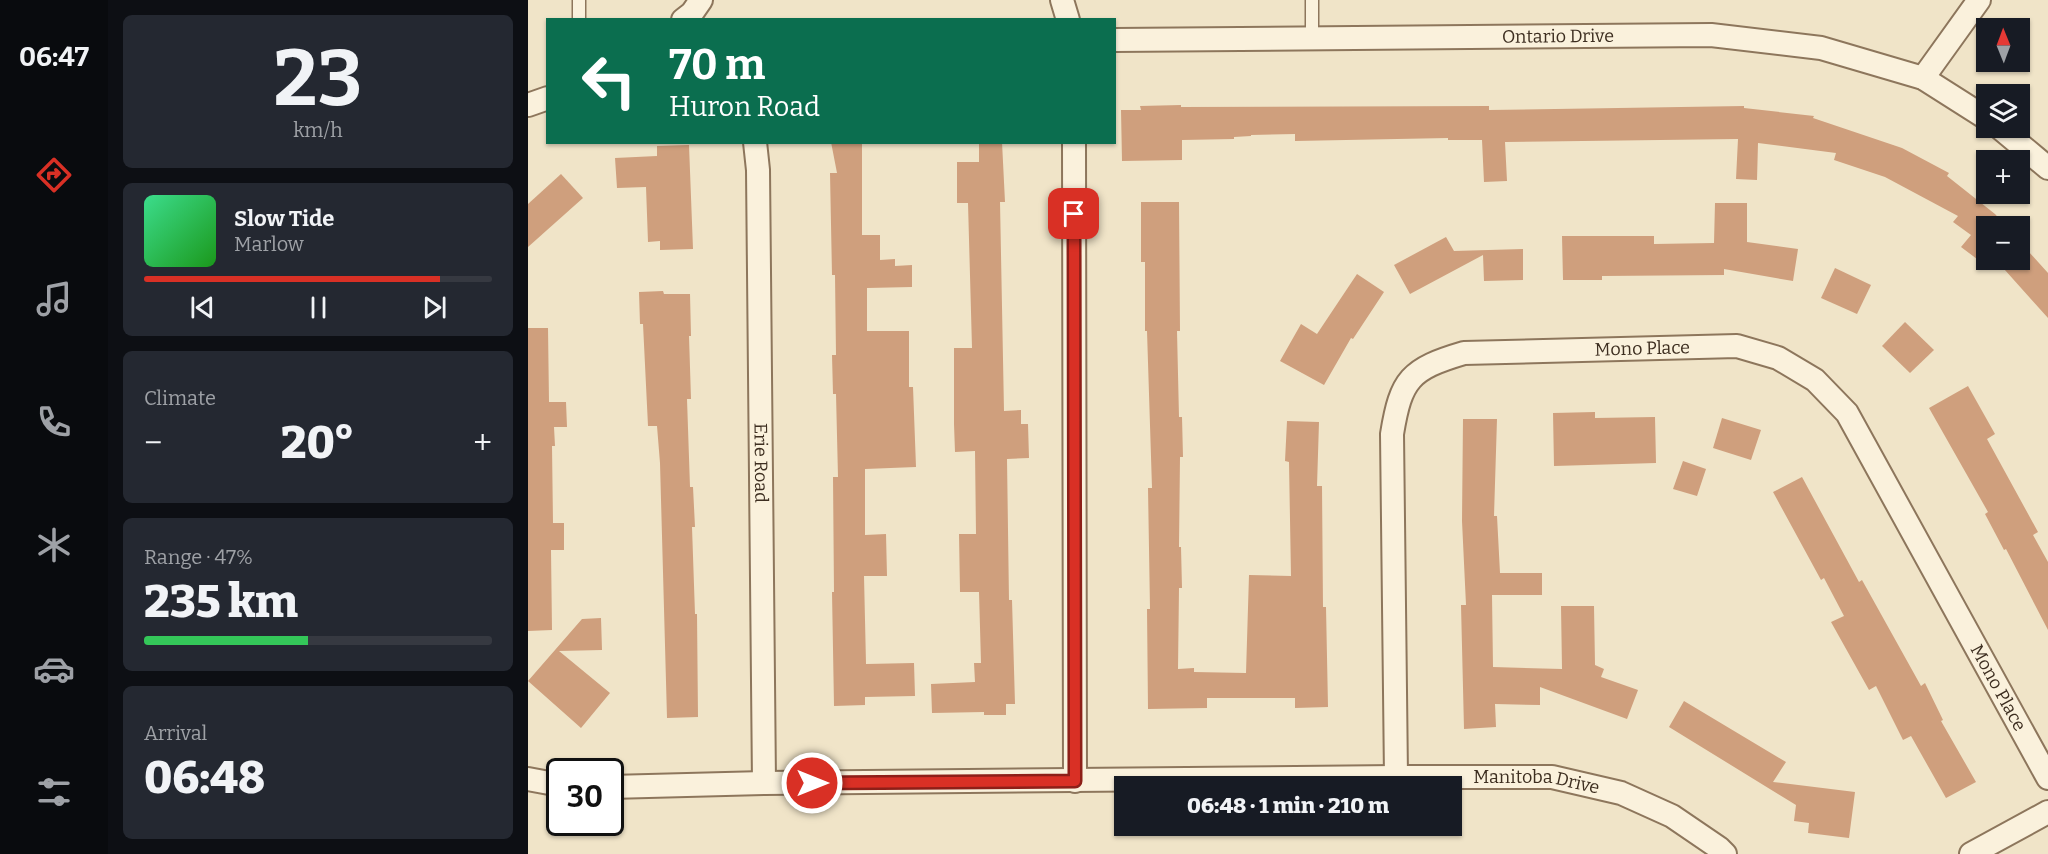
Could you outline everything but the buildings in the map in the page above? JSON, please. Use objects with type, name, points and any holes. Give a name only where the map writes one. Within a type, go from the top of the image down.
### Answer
[{"type":"street","points":[[1062,0],[1067,18]]},
{"type":"street","points":[[1923,78],[1979,0]]},
{"type":"street","name":"Ontario Drive","points":[[1116,40],[1711,35],[1821,48],[1923,78],[1976,112]]},
{"type":"street","points":[[528,105],[546,99]]},
{"type":"street","points":[[2012,138],[2048,168]]},
{"type":"street","name":"Erie Road","points":[[755,144],[758,170],[764,783]]},
{"type":"street","points":[[1074,144],[1075,781]]},
{"type":"street","name":"Mono Place","points":[[1396,776],[1392,434],[1397,403],[1413,375],[1433,362],[1464,352],[1737,346],[1778,358],[1815,380],[1847,413],[2048,778]]},
{"type":"street","name":"Manitoba Drive","points":[[1462,777],[1552,777],[1621,793],[1671,816],[1725,854]]},
{"type":"street","points":[[528,779],[546,782]]},
{"type":"street","name":"Manitoba Drive","points":[[624,787],[764,783],[1114,781]]},
{"type":"street","points":[[1971,854],[2048,812]]},
{"type":"lane","points":[[579,0],[579,18]]},
{"type":"lane","points":[[1312,0],[1312,38]]},
{"type":"route","points":[[812,783],[1075,781],[1074,214]]}]
